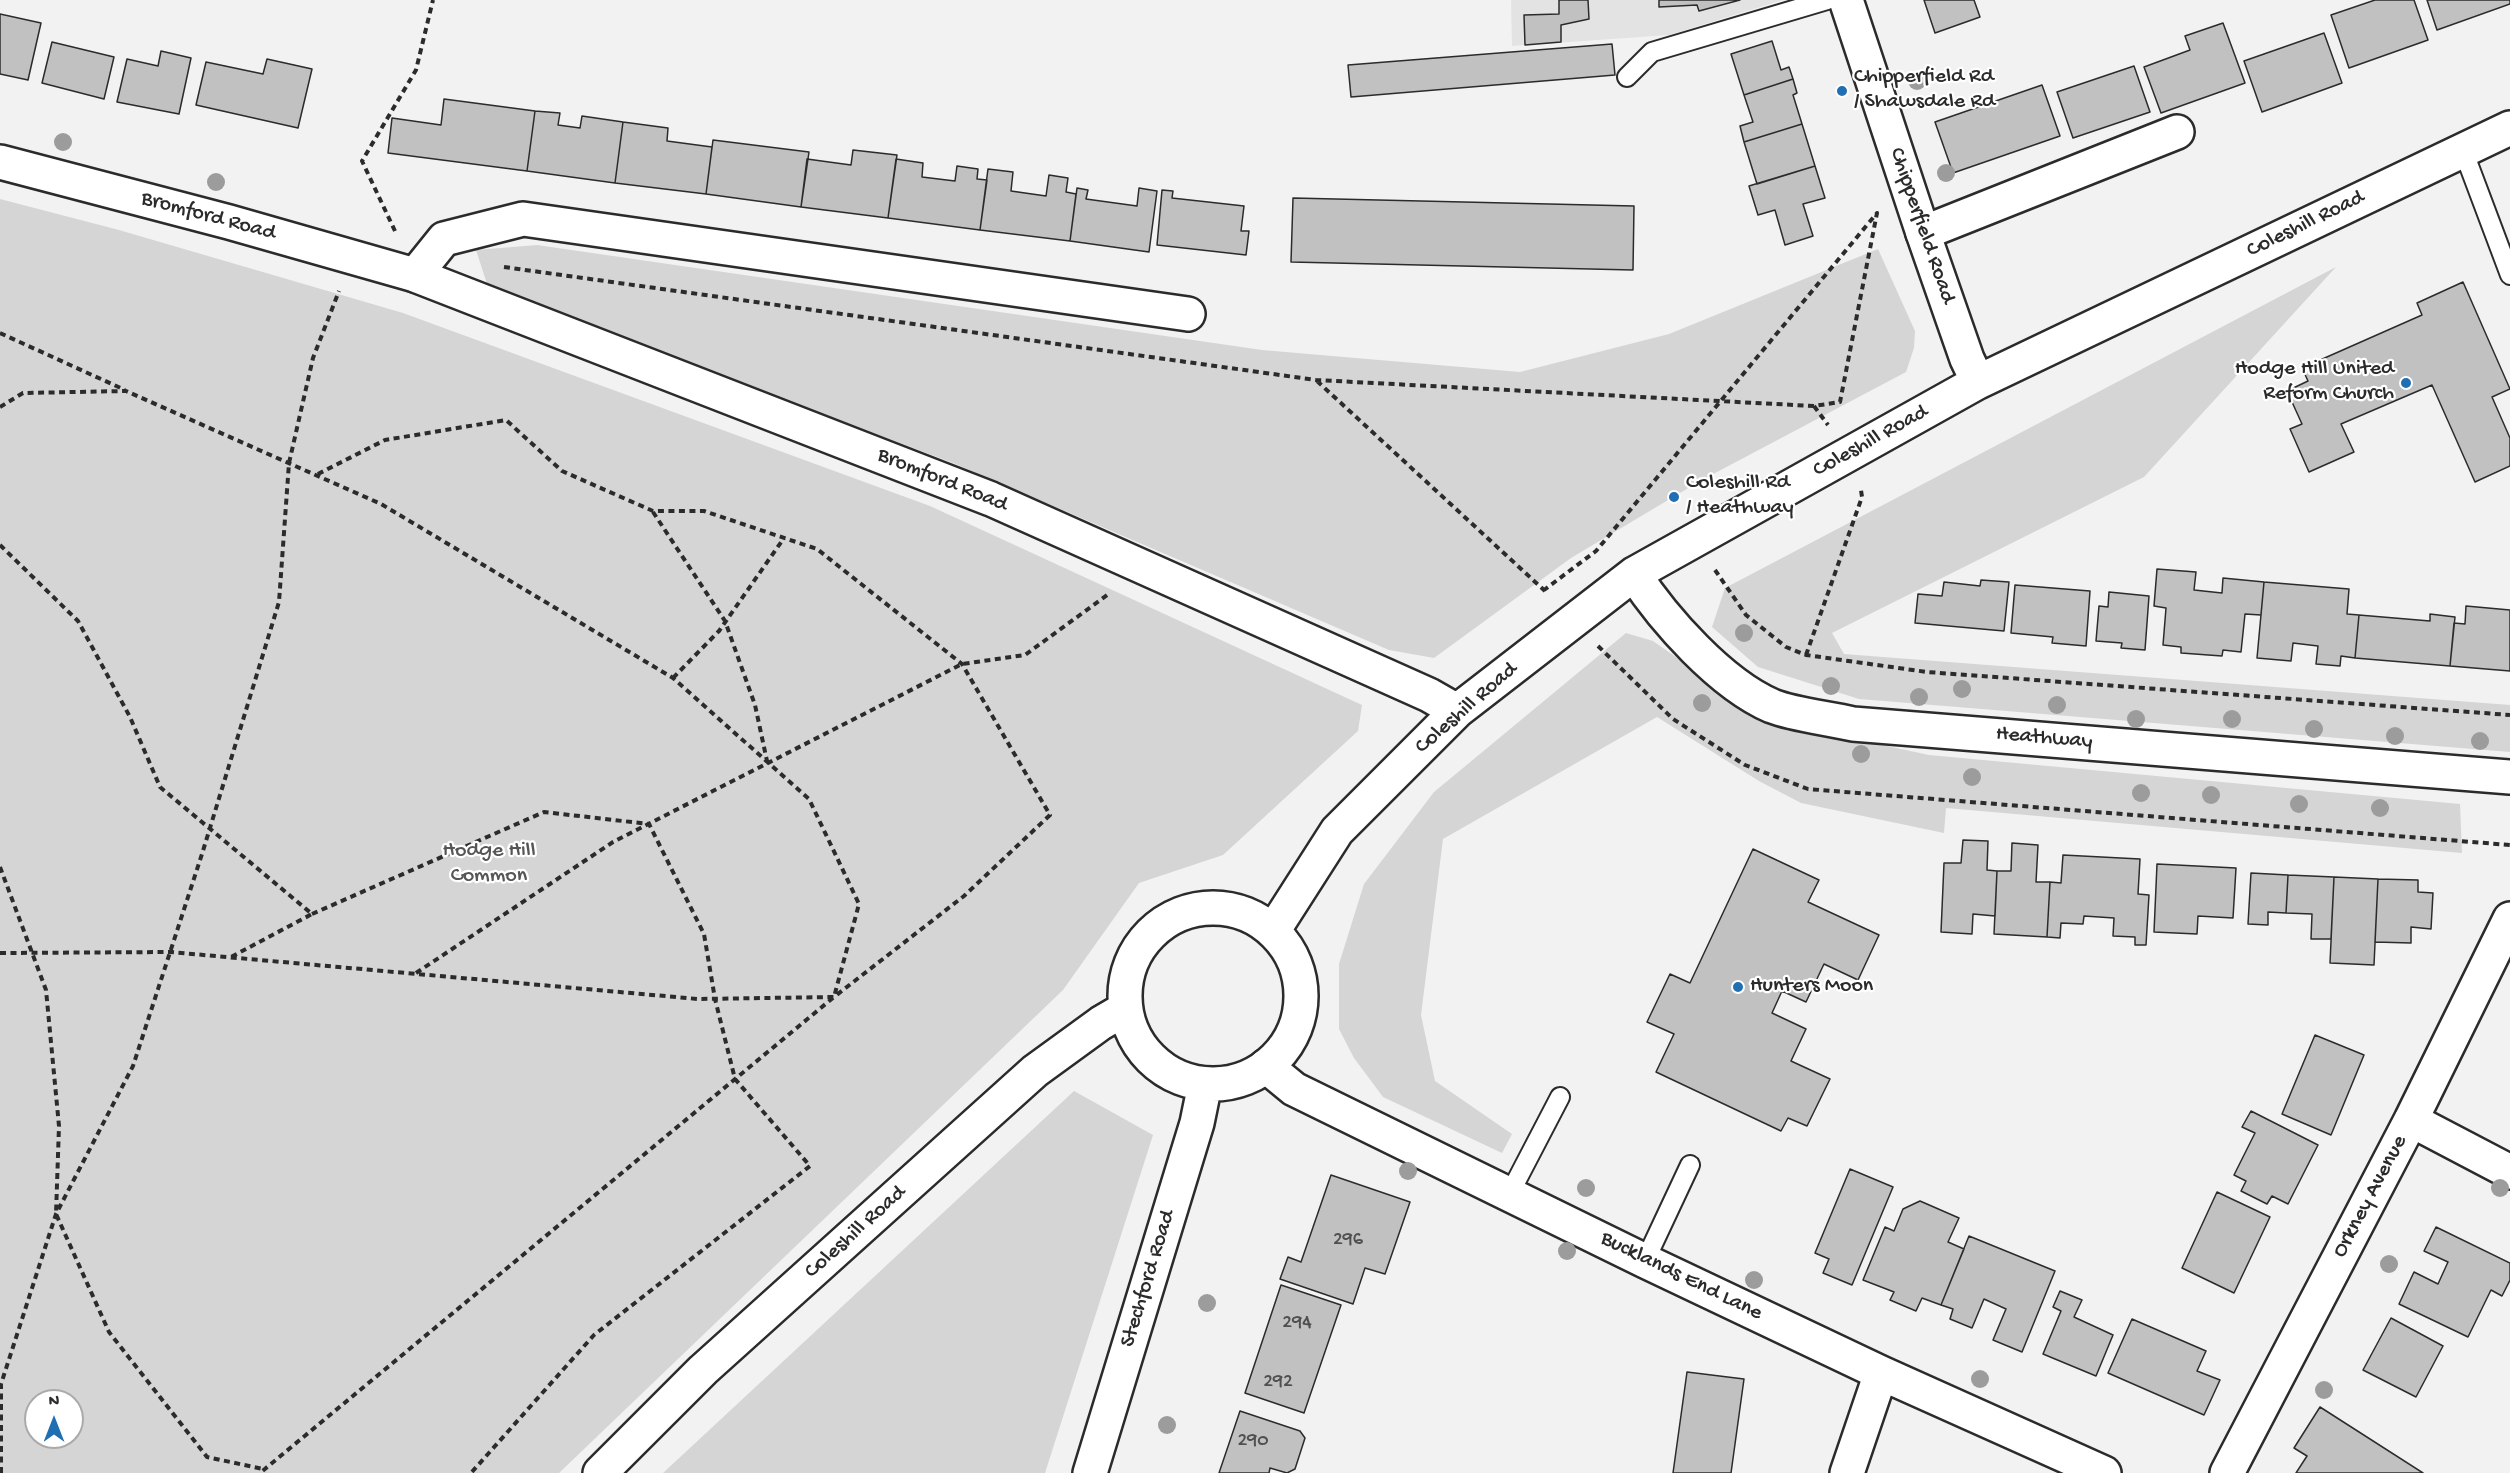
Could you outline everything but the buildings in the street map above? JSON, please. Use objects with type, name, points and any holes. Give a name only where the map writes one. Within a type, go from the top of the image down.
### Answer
[{"type":"street","name":"Chipperfield Road","points":[[1846,0],[1923,233],[1967,359],[1978,382]]},
{"type":"street","name":"Coleshill Road","points":[[1273,931],[1336,831],[1457,711],[1634,574],[1846,458],[1978,382],[2510,128]]},
{"type":"street","points":[[1923,233],[2177,132]]},
{"type":"street","name":"Bromford Road","points":[[0,162],[229,222],[415,275],[991,499],[1429,695],[1457,711]]},
{"type":"street","points":[[415,275],[444,239],[523,219],[1188,314]]},
{"type":"street","name":"Heathway","points":[[1634,574],[1653,603],[1718,670],[1746,692],[1774,707],[1853,724],[2510,777]]},
{"type":"street","points":[[1224,908],[1251,916],[1273,931],[1291,956],[1301,985],[1299,1015],[1287,1044],[1266,1066],[1248,1077],[1227,1083],[1206,1084],[1177,1077],[1153,1060],[1134,1037],[1125,1009],[1126,982],[1134,957],[1150,934],[1172,918],[1197,909],[1224,908]]},
{"type":"street","name":"Orkney Avenue","points":[[2227,1473],[2411,1120],[2510,919]]},
{"type":"street","name":"Coleshill Road","points":[[600,1473],[703,1370],[1035,1071],[1101,1023],[1125,1009]]},
{"type":"street","name":"Bucklands End Lane","points":[[1266,1066],[1294,1089],[1645,1261],[1881,1373],[2104,1473]]},
{"type":"street","name":"Stechford Road","points":[[1090,1473],[1197,1123],[1206,1084]]},
{"type":"street","points":[[2411,1120],[2510,1172]]},
{"type":"street","points":[[1848,1473],[1881,1373]]},
{"type":"lane","points":[[1627,77],[1652,52],[1827,0]]},
{"type":"lane","points":[[2463,150],[2510,275]]},
{"type":"lane","points":[[1510,1193],[1560,1097]]},
{"type":"lane","points":[[1645,1261],[1689,1165]]},
{"type":"path","points":[[1544,590],[1596,551],[1877,213],[1840,402],[1814,406],[1828,425],[1846,458],[1859,483],[1862,497],[1806,655]]},
{"type":"path","points":[[1,1473],[2,1384],[56,1214],[133,1066],[279,602],[290,464],[313,358],[352,257]]},
{"type":"path","points":[[0,333],[381,504],[674,678],[809,799],[859,904],[834,998]]},
{"type":"path","points":[[1316,380],[1544,590],[1572,622],[1673,718],[1745,765],[1809,789],[2510,845]]},
{"type":"path","points":[[0,406],[23,393],[126,391]]},
{"type":"path","points":[[0,867],[46,990],[59,1126],[56,1214],[109,1332],[207,1457],[262,1471],[735,1079],[964,896],[1050,815],[962,664],[818,549],[704,511],[653,511],[562,471],[506,420],[385,440],[316,475]]},
{"type":"path","points":[[653,511],[725,621],[754,705],[767,762]]},
{"type":"path","points":[[674,678],[725,621],[784,538]]},
{"type":"path","points":[[0,545],[78,621],[130,717],[160,787],[312,914]]},
{"type":"path","points":[[1712,565],[1746,615],[1786,646],[1806,655],[1927,672],[2510,715]]},
{"type":"path","points":[[415,974],[613,842],[962,664],[1025,655],[1144,568]]},
{"type":"path","points":[[231,957],[312,914],[544,812],[649,824]]},
{"type":"path","points":[[471,1473],[594,1335],[810,1166],[735,1079],[715,999],[704,934],[649,824]]},
{"type":"path","points":[[0,953],[170,952],[715,999],[834,998]]},
{"type":"shaded area","points":[[1511,0],[1783,0],[1669,35],[1512,46]]},
{"type":"green space","name":"Hodge Hill Common","points":[[0,199],[119,230],[403,313],[930,506],[1362,705],[1358,731],[1223,855],[1139,883],[1063,990],[559,1473],[0,1473]]},
{"type":"green space","points":[[537,245],[1262,350],[1520,372],[1669,334],[1878,249],[1915,331],[1914,348],[1906,372],[1700,481],[1571,558],[1434,658],[1389,650],[953,463],[488,287],[476,250]]},
{"type":"green space","points":[[2336,267],[2144,477],[1832,633],[1844,654],[2510,705],[2510,752],[1859,699],[1758,667],[1712,627],[1725,588]]},
{"type":"green space","points":[[1626,633],[1653,641],[1766,720],[1929,755],[2460,804],[2462,853],[1946,808],[1944,833],[1801,803],[1759,781],[1657,717],[1443,839],[1421,1015],[1435,1081],[1512,1134],[1502,1153],[1383,1097],[1354,1058],[1339,1029],[1339,964],[1364,884],[1434,792]]},
{"type":"green space","points":[[1074,1091],[1153,1135],[1045,1473],[663,1473]]},
{"type":"place","name":"Chipperfield Rd / Shawsdale Rd","points":[[1842,91]]},
{"type":"place","name":"Hodge Hill United Reform Church","points":[[2406,383]]},
{"type":"place","name":"Coleshill Rd / Heathway","points":[[1674,497]]},
{"type":"place","name":"Hunters Moon","points":[[1738,987]]}]
